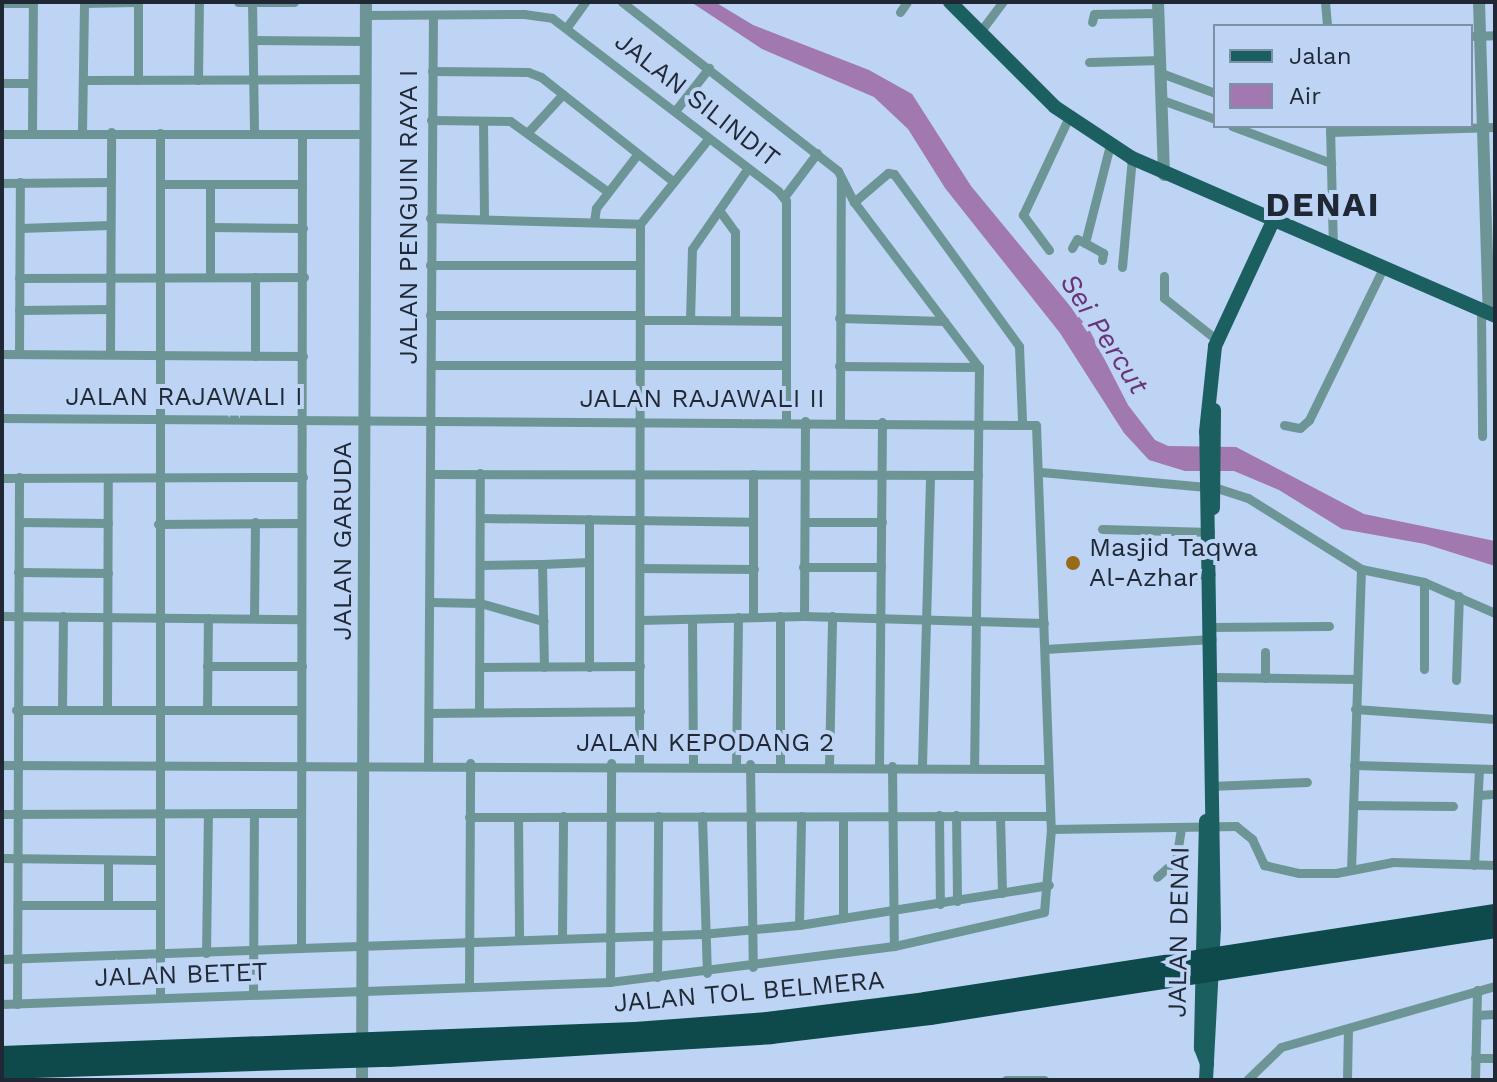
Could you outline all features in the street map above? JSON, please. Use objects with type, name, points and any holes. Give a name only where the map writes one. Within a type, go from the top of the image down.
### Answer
[{"type":"highway","name":"JALAN TOL BELMERA","points":[[1238,961],[1495,913]]},
{"type":"highway","name":"JALAN TOL BELMERA","points":[[2,1055],[388,1050],[771,1035],[1238,961],[1495,929]]},
{"type":"highway","name":"JALAN TOL BELMERA","points":[[2,1070],[333,1051]]},
{"type":"main road","points":[[955,4],[1069,117],[1132,158],[1164,175],[1488,313]]},
{"type":"main road","name":"JALAN DENAI","points":[[1206,1080],[1207,1064],[1201,1048],[1213,677],[1210,529],[1217,340],[1273,221]]},
{"type":"street","points":[[2,3],[33,2],[32,133]]},
{"type":"street","points":[[82,132],[84,2],[137,2],[138,80]]},
{"type":"street","points":[[198,80],[199,2]]},
{"type":"street","points":[[238,2],[294,2]]},
{"type":"street","points":[[252,2],[254,134]]},
{"type":"street","points":[[567,27],[585,2]]},
{"type":"street","points":[[622,2],[817,153],[841,176],[854,202],[979,367],[974,765]]},
{"type":"street","points":[[900,12],[907,2]]},
{"type":"street","points":[[980,32],[1003,2]]},
{"type":"street","points":[[1325,2],[1327,24]]},
{"type":"street","points":[[1479,2],[1476,36],[1489,127],[1488,313],[1482,436]]},
{"type":"street","points":[[1092,22],[1094,14],[1158,7],[1164,175]]},
{"type":"street","name":"JALAN SILINDIT","points":[[366,9],[433,15],[539,14],[567,27],[784,197],[786,420]]},
{"type":"street","name":"JALAN GARUDA","points":[[362,1080],[366,9]]},
{"type":"street","name":"JALAN PENGUIN RAYA I","points":[[428,765],[433,15]]},
{"type":"street","points":[[1476,36],[1495,35]]},
{"type":"street","points":[[253,40],[365,41]]},
{"type":"street","points":[[1089,62],[1161,66],[1213,92]]},
{"type":"street","points":[[675,111],[709,68]]},
{"type":"street","points":[[432,71],[528,72],[563,94],[636,156],[674,182]]},
{"type":"street","points":[[84,80],[365,79]]},
{"type":"street","points":[[2,83],[32,83]]},
{"type":"street","points":[[529,131],[563,94]]},
{"type":"street","points":[[1162,100],[1213,118]]},
{"type":"street","points":[[1049,250],[1023,215],[1069,117]]},
{"type":"street","points":[[431,120],[510,121],[529,131],[608,192]]},
{"type":"street","points":[[483,121],[484,219]]},
{"type":"street","points":[[1237,128],[1331,163]]},
{"type":"street","points":[[1333,246],[1330,129],[1410,128]]},
{"type":"street","points":[[110,354],[111,132]]},
{"type":"street","points":[[160,133],[162,184],[157,478],[160,998]]},
{"type":"street","points":[[2,134],[364,134]]},
{"type":"street","points":[[301,948],[302,134]]},
{"type":"street","points":[[639,764],[640,224],[709,138]]},
{"type":"street","points":[[1085,243],[1110,145]]},
{"type":"street","points":[[784,197],[817,153]]},
{"type":"street","points":[[594,222],[596,208],[636,156]]},
{"type":"street","points":[[1122,267],[1132,158]]},
{"type":"street","points":[[690,320],[690,256],[748,168]]},
{"type":"street","points":[[854,202],[888,173],[894,174],[1019,346],[1022,422]]},
{"type":"street","points":[[840,421],[841,176]]},
{"type":"street","points":[[19,354],[20,182]]},
{"type":"street","points":[[2,183],[111,182]]},
{"type":"street","points":[[162,184],[302,184]]},
{"type":"street","points":[[210,184],[210,276]]},
{"type":"street","points":[[719,210],[735,232],[735,320]]},
{"type":"street","points":[[430,218],[640,224]]},
{"type":"street","points":[[20,228],[110,225]]},
{"type":"street","points":[[210,227],[303,228]]},
{"type":"street","points":[[1072,248],[1077,239],[1103,253],[1102,260]]},
{"type":"street","points":[[430,265],[639,265]]},
{"type":"street","points":[[1284,425],[1300,428],[1309,420],[1383,268]]},
{"type":"street","points":[[19,278],[109,274],[304,277]]},
{"type":"street","points":[[1164,276],[1164,298],[1217,340]]},
{"type":"street","points":[[255,277],[255,356]]},
{"type":"street","points":[[19,310],[109,309]]},
{"type":"street","points":[[430,315],[785,321]]},
{"type":"street","points":[[839,318],[944,321]]},
{"type":"street","points":[[2,354],[303,356]]},
{"type":"street","points":[[431,365],[785,365]]},
{"type":"street","points":[[839,366],[979,367]]},
{"type":"street","name":"JALAN RAJAWALI I","points":[[2,418],[365,420]]},
{"type":"street","name":"JALAN RAJAWALI II","points":[[365,420],[1022,422],[1038,427],[1041,472]]},
{"type":"street","points":[[804,616],[805,421]]},
{"type":"street","points":[[879,766],[882,422]]},
{"type":"street","points":[[2,959],[750,932],[1049,885],[1051,829],[1041,472],[1211,483],[1248,498],[1361,569],[1424,582],[1495,613]]},
{"type":"street","points":[[479,712],[480,473]]},
{"type":"street","points":[[430,474],[978,475]]},
{"type":"street","points":[[753,474],[753,617]]},
{"type":"street","points":[[922,765],[930,476]]},
{"type":"street","points":[[17,1004],[16,616],[19,477]]},
{"type":"street","points":[[2,478],[303,477]]},
{"type":"street","points":[[107,709],[108,478]]},
{"type":"street","points":[[481,518],[753,522]]},
{"type":"street","points":[[589,519],[589,667]]},
{"type":"street","points":[[19,522],[108,523]]},
{"type":"street","points":[[254,618],[255,522]]},
{"type":"street","points":[[805,522],[882,522]]},
{"type":"street","points":[[158,524],[301,523]]},
{"type":"street","points":[[1102,529],[1210,529]]},
{"type":"street","points":[[480,565],[589,562]]},
{"type":"street","points":[[542,564],[544,667]]},
{"type":"street","points":[[803,567],[881,567]]},
{"type":"street","points":[[640,568],[754,569]]},
{"type":"street","points":[[1351,870],[1361,569]]},
{"type":"street","points":[[18,572],[108,573]]},
{"type":"street","points":[[1104,579],[1211,574]]},
{"type":"street","points":[[1424,582],[1424,669]]},
{"type":"street","points":[[1456,680],[1459,596]]},
{"type":"street","points":[[430,602],[480,603],[543,621]]},
{"type":"street","points":[[2,616],[301,619]]},
{"type":"street","points":[[62,709],[63,616]]},
{"type":"street","points":[[780,616],[780,765]]},
{"type":"street","points":[[640,620],[832,616],[1044,623]]},
{"type":"street","points":[[829,765],[832,616]]},
{"type":"street","points":[[736,764],[738,617]]},
{"type":"street","points":[[207,710],[208,618]]},
{"type":"street","points":[[692,619],[693,764]]},
{"type":"street","points":[[1045,649],[1212,633],[1329,626]]},
{"type":"street","points":[[1265,652],[1265,678]]},
{"type":"street","points":[[207,666],[302,666]]},
{"type":"street","points":[[480,667],[640,666]]},
{"type":"street","points":[[1213,677],[1356,679]]},
{"type":"street","points":[[1355,709],[1495,719]]},
{"type":"street","points":[[16,710],[301,710]]},
{"type":"street","points":[[429,713],[640,711]]},
{"type":"street","name":"JALAN KEPODANG 2","points":[[2,765],[363,762],[428,765],[974,765],[1047,769]]},
{"type":"street","points":[[469,985],[470,763]]},
{"type":"street","points":[[610,982],[611,763]]},
{"type":"street","points":[[750,764],[753,816],[750,932],[753,967]]},
{"type":"street","points":[[1354,765],[1495,769]]},
{"type":"street","points":[[892,766],[891,912],[894,946]]},
{"type":"street","points":[[1474,865],[1479,769]]},
{"type":"street","points":[[1210,793],[1307,782]]},
{"type":"street","points":[[1479,795],[1495,794]]},
{"type":"street","points":[[1353,805],[1453,806]]},
{"type":"street","points":[[2,814],[301,813]]},
{"type":"street","points":[[206,953],[208,814]]},
{"type":"street","points":[[253,994],[254,814]]},
{"type":"street","points":[[939,815],[940,904]]},
{"type":"street","points":[[956,815],[957,901]]},
{"type":"street","points":[[562,938],[563,816]]},
{"type":"street","points":[[657,977],[658,816]]},
{"type":"street","points":[[702,816],[702,934],[707,973]]},
{"type":"street","points":[[799,925],[801,816]]},
{"type":"street","points":[[1000,816],[1002,893]]},
{"type":"street","points":[[469,817],[1050,816]]},
{"type":"street","points":[[518,817],[519,939]]},
{"type":"street","points":[[843,817],[843,918]]},
{"type":"street","points":[[1051,829],[1209,827],[1245,830],[1264,865],[1299,873],[1351,870],[1393,862],[1495,865]]},
{"type":"street","points":[[1157,877],[1176,860],[1181,829]]},
{"type":"street","points":[[2,858],[157,860]]},
{"type":"street","points":[[108,860],[108,905]]},
{"type":"street","name":"JALAN BETET","points":[[2,1004],[610,982],[707,973],[894,946],[1041,914],[1047,907],[1049,885]]},
{"type":"street","points":[[18,905],[158,905]]},
{"type":"street","points":[[1247,1080],[1281,1047],[1495,986]]},
{"type":"street","points":[[1475,1080],[1477,990]]},
{"type":"street","points":[[1477,1015],[1495,1014]]},
{"type":"street","points":[[1347,1080],[1348,1030]]},
{"type":"street","points":[[1475,1058],[1495,1058]]},
{"type":"street","points":[[1006,1080],[1044,1080]]},
{"type":"water","name":"Sei Percut","points":[[691,2],[715,2],[753,25],[869,70],[912,94],[971,186],[1089,329],[1128,405],[1155,440],[1168,446],[1236,447],[1364,514],[1495,541],[1495,566],[1425,544],[1342,529],[1279,490],[1234,471],[1185,471],[1149,460],[1124,433],[1060,333],[945,188],[908,129],[874,97],[762,49]]},
{"type":"place","name":"Masjid Taqwa Al-Azhar","points":[[1073,563]]},
{"type":"district","name":"DENAI","points":[[1323,205]]}]
